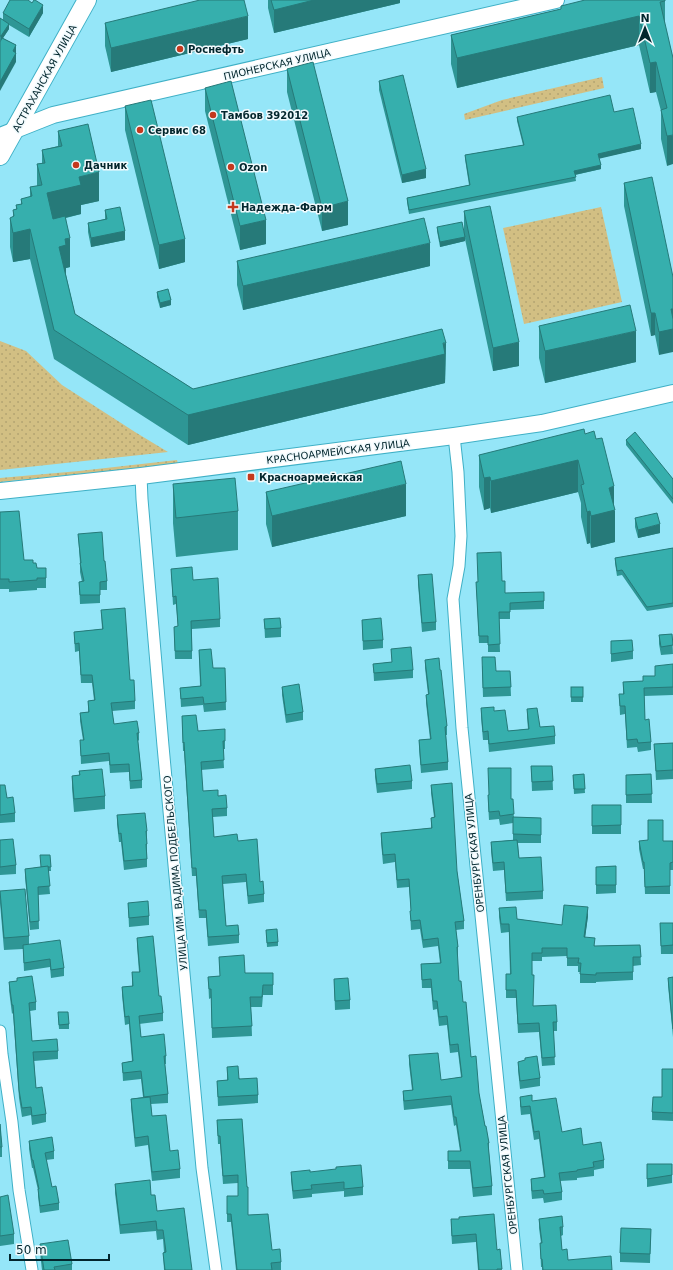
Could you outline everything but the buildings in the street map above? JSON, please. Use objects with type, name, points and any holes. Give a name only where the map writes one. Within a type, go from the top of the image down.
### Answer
[{"type":"main road","name":"АСТРАХАНСКАЯ УЛИЦА","points":[[0,156],[7,133],[87,0]]},
{"type":"street","name":"ПИОНЕРСКАЯ УЛИЦА","points":[[7,133],[53,115],[556,0]]},
{"type":"street","name":"КРАСНОАРМЕЙСКАЯ УЛИЦА","points":[[0,491],[141,476],[454,436],[542,423],[673,393]]},
{"type":"street","name":"ОРЕНБУРГСКАЯ УЛИЦА","points":[[454,436],[458,472],[461,536],[459,566],[453,599],[462,728],[517,1270]]},
{"type":"street","name":"УЛИЦА ИМ. ВАДИМА ПОДБЕЛЬСКОГО","points":[[141,476],[163,746],[202,1168],[216,1270]]},
{"type":"street","points":[[0,1031],[19,1190],[32,1270]]},
{"type":"shaded area","points":[[602,77],[604,88],[465,120],[464,114],[502,100]]},
{"type":"shaded area","points":[[601,207],[622,302],[524,324],[503,228]]},
{"type":"shaded area","points":[[0,341],[26,351],[62,385],[168,452],[0,470]]},
{"type":"shaded area","points":[[177,460],[178,464],[0,482],[0,478]]},
{"type":"place","name":"Роснефть","points":[[180,49]]},
{"type":"place","name":"Тамбов 392012","points":[[213,115]]},
{"type":"place","name":"Сервис 68","points":[[140,130]]},
{"type":"place","name":"Дачник","points":[[76,165]]},
{"type":"place","name":"Ozon","points":[[231,167]]},
{"type":"place","name":"Надежда-Фарм","points":[[233,207]]},
{"type":"place","name":"Красноармейская","points":[[251,477]]}]
